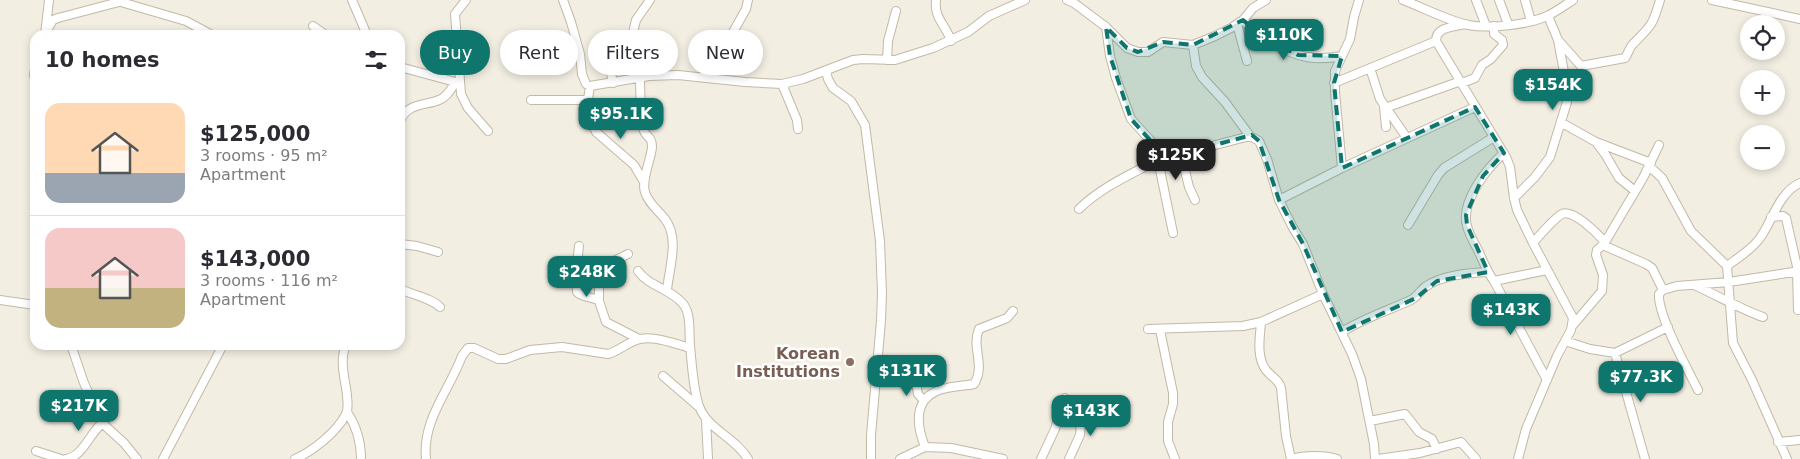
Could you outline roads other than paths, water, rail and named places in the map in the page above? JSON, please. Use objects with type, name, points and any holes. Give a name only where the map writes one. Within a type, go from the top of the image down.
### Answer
[{"type":"street","points":[[46,30],[49,0]]},
{"type":"street","points":[[352,0],[365,30]]},
{"type":"street","points":[[466,0],[455,14],[458,83],[464,101],[488,132]]},
{"type":"street","points":[[563,0],[580,54],[582,74],[586,84],[590,86],[640,77],[678,74],[745,82],[782,84],[826,71],[840,64],[863,59],[887,60],[903,58],[951,41],[989,16],[1025,0]]},
{"type":"street","points":[[613,83],[609,64],[610,59],[632,37],[636,20],[650,0]]},
{"type":"street","points":[[704,77],[713,52],[718,44],[732,34],[746,9],[748,0]]},
{"type":"street","points":[[936,0],[935,9],[937,16],[945,26],[951,41]]},
{"type":"street","points":[[1067,0],[1074,3],[1106,27],[1127,48],[1138,52],[1148,52],[1163,42],[1193,45],[1215,36],[1240,22],[1253,8],[1266,0]]},
{"type":"street","points":[[1342,168],[1334,83],[1336,66],[1350,39],[1359,0]]},
{"type":"street","points":[[1403,0],[1466,24],[1490,26],[1530,21],[1548,16],[1562,3],[1573,0]]},
{"type":"street","points":[[1385,106],[1475,78],[1482,65],[1491,59],[1503,45],[1502,40],[1494,34],[1476,0]]},
{"type":"street","points":[[1499,0],[1508,24]]},
{"type":"street","points":[[1525,0],[1530,21]]},
{"type":"street","points":[[1558,40],[1582,66],[1625,58],[1632,45],[1646,32],[1652,23],[1660,0]]},
{"type":"street","points":[[1712,0],[1731,2],[1800,19]]},
{"type":"street","points":[[47,30],[53,20],[117,1],[186,21],[203,30]]},
{"type":"street","points":[[887,60],[888,41],[896,11]]},
{"type":"street","points":[[1514,198],[1535,177],[1550,157],[1562,123],[1567,95],[1558,40],[1548,16]]},
{"type":"street","points":[[1240,22],[1298,55],[1314,58],[1342,56]]},
{"type":"street","points":[[1240,22],[1247,61]]},
{"type":"street","points":[[1466,24],[1440,31],[1436,35],[1436,41],[1504,153],[1510,167],[1514,198],[1532,243],[1570,312],[1573,325]]},
{"type":"street","points":[[313,26],[319,30]]},
{"type":"street","points":[[1106,27],[1106,38],[1112,63],[1131,119],[1155,148],[1173,233]]},
{"type":"street","points":[[1334,83],[1436,41]]},
{"type":"street","points":[[1193,45],[1196,66],[1202,77],[1226,102],[1250,136],[1259,141],[1267,159],[1279,200],[1303,244],[1361,379],[1376,459],[1418,456],[1461,442],[1464,443],[1476,459]]},
{"type":"street","points":[[405,68],[458,83]]},
{"type":"street","points":[[1370,68],[1385,106],[1407,138]]},
{"type":"street","points":[[826,71],[833,88],[850,101],[865,125],[880,240],[882,302],[871,435],[871,459]]},
{"type":"street","points":[[640,77],[642,123],[644,131],[650,137],[652,144],[650,162],[644,182],[644,191],[652,205],[666,220],[672,242],[673,254],[667,290]]},
{"type":"street","points":[[405,114],[408,109],[441,99],[458,83]]},
{"type":"street","points":[[782,84],[797,120],[798,129]]},
{"type":"street","points":[[590,86],[588,99],[589,116],[596,132],[634,165],[644,182]]},
{"type":"street","points":[[531,100],[588,99]]},
{"type":"street","points":[[1385,106],[1386,127]]},
{"type":"street","points":[[1279,200],[1342,168],[1475,107]]},
{"type":"street","points":[[1562,123],[1596,142],[1650,165],[1662,178],[1691,231],[1728,266],[1733,343],[1752,380],[1787,459]]},
{"type":"street","points":[[1079,208],[1087,200],[1158,160],[1250,136]]},
{"type":"street","points":[[1408,224],[1444,168],[1494,137]]},
{"type":"street","points":[[1596,142],[1621,181],[1635,191]]},
{"type":"street","points":[[1518,459],[1526,430],[1573,325],[1602,292],[1603,275],[1596,255],[1597,250],[1604,242],[1635,191],[1659,145]]},
{"type":"street","points":[[1504,153],[1483,176],[1472,194],[1466,214],[1467,225],[1488,272],[1547,380]]},
{"type":"street","points":[[1180,154],[1189,187],[1195,200]]},
{"type":"street","points":[[1728,266],[1752,248],[1762,236],[1790,188],[1800,183]]},
{"type":"street","points":[[1532,243],[1561,215],[1567,214],[1576,217],[1596,232],[1605,246],[1652,268],[1663,290]]},
{"type":"street","points":[[1772,217],[1783,216],[1786,218],[1798,271],[1798,310]]},
{"type":"street","points":[[405,245],[438,252]]},
{"type":"street","points":[[579,246],[576,273],[577,292],[599,300]]},
{"type":"street","points":[[628,254],[616,260],[599,273],[599,300],[606,322],[639,339],[660,340],[690,348]]},
{"type":"street","points":[[1494,281],[1547,270]]},
{"type":"street","points":[[638,271],[650,281],[678,298],[685,306],[688,313],[690,348],[699,407]]},
{"type":"street","points":[[1698,390],[1668,327],[1659,300],[1659,294],[1663,290],[1677,286],[1729,282],[1798,271]]},
{"type":"street","points":[[1342,332],[1370,316],[1416,298],[1424,288],[1437,281],[1466,274],[1488,272]]},
{"type":"street","points":[[1694,285],[1747,312],[1763,317]]},
{"type":"street","points":[[405,291],[431,300],[440,307]]},
{"type":"street","points":[[1148,329],[1243,326],[1261,322],[1323,294]]},
{"type":"street","points":[[0,300],[30,304]]},
{"type":"street","points":[[925,447],[919,433],[918,421],[918,413],[924,401],[927,397],[942,389],[974,384],[980,372],[976,336],[979,328],[1007,318],[1013,311]]},
{"type":"street","points":[[1261,322],[1261,358],[1266,369],[1279,382],[1282,388],[1286,436],[1291,459],[1332,457],[1337,459]]},
{"type":"street","points":[[1565,341],[1590,349],[1615,352],[1668,327]]},
{"type":"street","points":[[1160,330],[1173,393],[1173,404],[1168,422],[1168,441],[1174,459]]},
{"type":"street","points":[[426,459],[425,446],[428,428],[462,356],[468,348],[474,348],[498,359],[506,359],[530,350],[562,347],[608,354],[639,339]]},
{"type":"street","points":[[73,350],[84,383],[102,424],[119,438],[137,459]]},
{"type":"street","points":[[163,459],[220,350]]},
{"type":"street","points":[[295,459],[317,447],[347,412],[348,402],[343,366],[344,350]]},
{"type":"street","points":[[1615,352],[1646,459]]},
{"type":"street","points":[[663,376],[699,407],[706,419],[737,444],[748,459]]},
{"type":"street","points":[[916,383],[918,394],[924,401]]},
{"type":"street","points":[[1041,459],[1055,430],[1065,398]]},
{"type":"street","points":[[1069,459],[1080,435],[1082,409]]},
{"type":"street","points":[[347,412],[358,434],[360,459]]},
{"type":"street","points":[[1370,421],[1405,414],[1419,432],[1432,439],[1439,459]]},
{"type":"street","points":[[706,419],[708,459]]},
{"type":"street","points":[[66,459],[77,455],[102,424]]},
{"type":"street","points":[[1778,442],[1800,440]]},
{"type":"street","points":[[900,459],[925,447],[951,448],[1003,459]]},
{"type":"street","points":[[36,451],[61,459]]},
{"type":"place","name":"Korean Institutions","points":[[850,362]]}]
